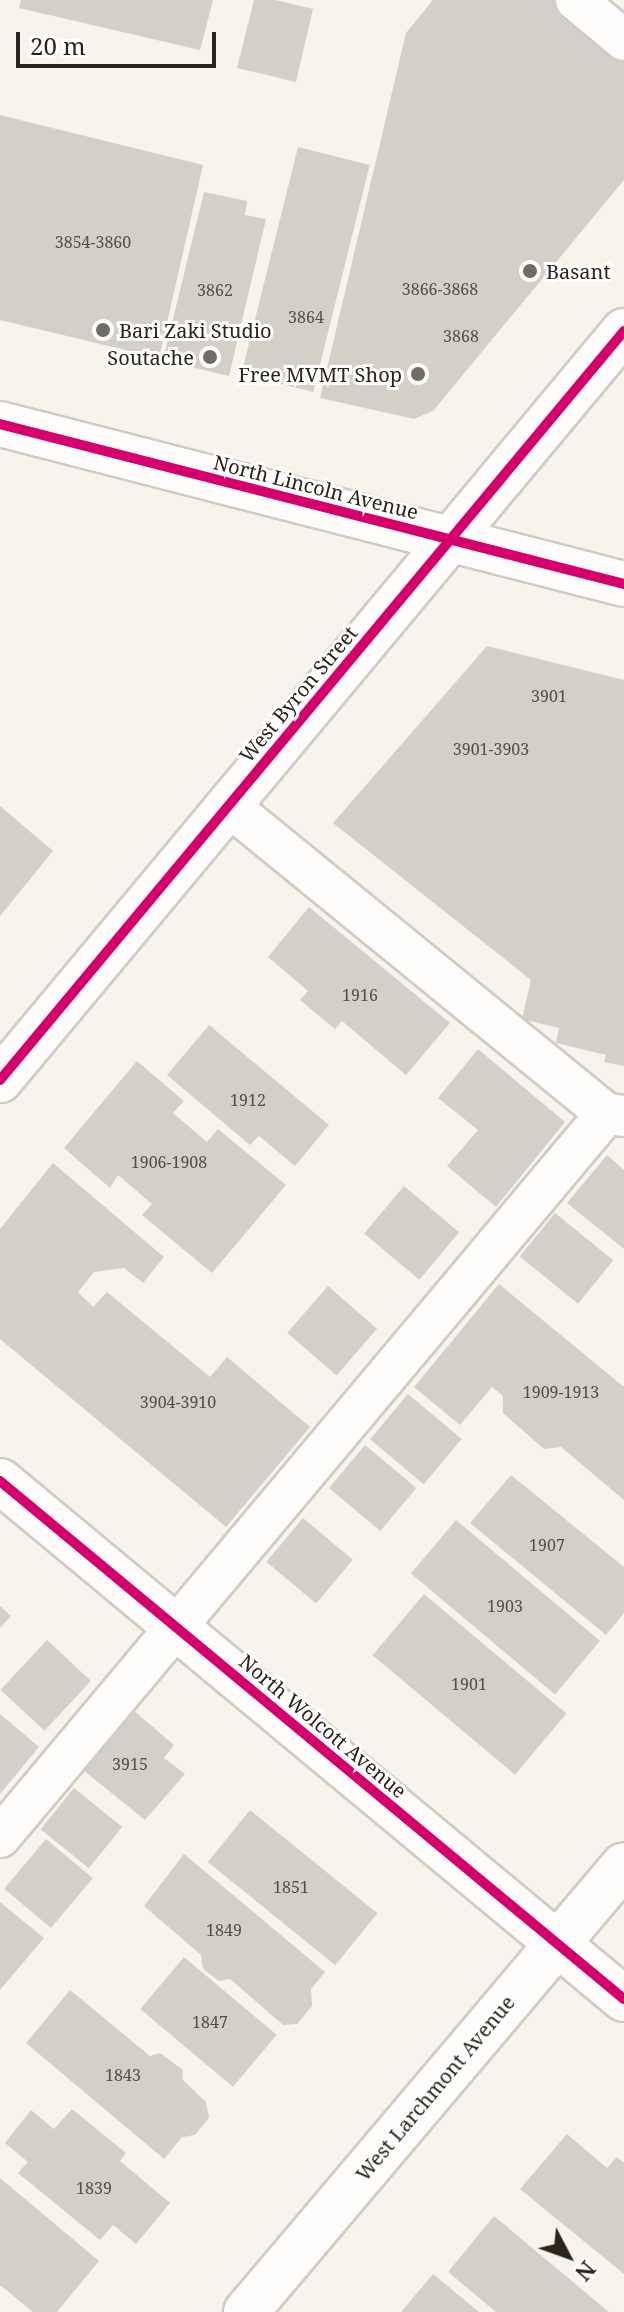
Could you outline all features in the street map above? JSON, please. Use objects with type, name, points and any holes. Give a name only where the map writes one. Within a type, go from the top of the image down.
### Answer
[{"type":"street","name":"West Byron Street","points":[[2,1073],[229,806],[624,331]]},
{"type":"street","name":"North Lincoln Avenue","points":[[0,424],[624,584]]},
{"type":"street","name":"North Wolcott Avenue","points":[[0,1481],[624,1999]]},
{"type":"street","name":"West Larchmont Avenue","points":[[246,2312],[624,1865]]},
{"type":"lane","points":[[576,0],[624,40]]},
{"type":"lane","points":[[0,1837],[175,1626],[615,1115],[229,806]]},
{"type":"building","points":[[21,0],[213,0],[200,50],[19,8]]},
{"type":"building","points":[[254,0],[275,0],[313,9],[296,82],[237,68]]},
{"type":"building","points":[[433,0],[554,0],[624,58],[624,180],[433,411],[414,419],[320,398],[406,33]]},
{"type":"building","points":[[0,115],[203,165],[159,358],[0,320]]},
{"type":"building","points":[[298,147],[370,165],[313,392],[241,374]]},
{"type":"building","points":[[204,192],[247,201],[245,215],[266,219],[229,376],[163,360]]},
{"type":"building","points":[[487,646],[624,680],[624,1066],[604,1062],[606,1055],[556,1043],[559,1028],[522,1019],[531,980],[333,823]]},
{"type":"building","points":[[0,806],[53,851],[0,916]]},
{"type":"building","points":[[309,907],[450,1023],[406,1075],[342,1021],[335,1029],[300,1000],[308,991],[268,957]]},
{"type":"building","points":[[209,1025],[329,1125],[295,1166],[259,1136],[250,1145],[167,1075]]},
{"type":"building","points":[[478,1049],[565,1122],[496,1207],[447,1166],[478,1130],[438,1098]]},
{"type":"building","points":[[137,1061],[184,1101],[173,1113],[207,1142],[218,1129],[286,1185],[212,1273],[142,1215],[152,1204],[118,1175],[110,1188],[64,1148]]},
{"type":"building","points":[[607,1155],[624,1170],[624,1249],[567,1203]]},
{"type":"building","points":[[53,1163],[164,1257],[143,1283],[124,1268],[94,1272],[78,1292],[93,1307],[107,1292],[210,1377],[227,1357],[310,1427],[226,1527],[0,1339],[0,1229]]},
{"type":"building","points":[[404,1186],[459,1232],[419,1280],[364,1233]]},
{"type":"building","points":[[555,1213],[613,1260],[578,1304],[520,1257]]},
{"type":"building","points":[[499,1284],[624,1387],[624,1500],[561,1447],[544,1449],[503,1413],[503,1396],[492,1387],[460,1425],[414,1387]]},
{"type":"building","points":[[328,1286],[377,1329],[336,1375],[287,1333]]},
{"type":"building","points":[[408,1394],[462,1439],[424,1484],[370,1439]]},
{"type":"building","points":[[365,1445],[416,1488],[380,1531],[329,1488]]},
{"type":"building","points":[[511,1475],[624,1567],[624,1613],[606,1635],[470,1523]]},
{"type":"building","points":[[303,1518],[353,1560],[316,1603],[266,1562]]},
{"type":"building","points":[[456,1520],[600,1641],[555,1694],[411,1574]]},
{"type":"building","points":[[424,1594],[566,1714],[515,1775],[373,1655]]},
{"type":"building","points":[[0,1606],[11,1616],[0,1628]]},
{"type":"building","points":[[47,1640],[91,1681],[45,1731],[1,1690]]},
{"type":"building","points":[[133,1710],[174,1745],[164,1758],[185,1774],[145,1820],[83,1770]]},
{"type":"building","points":[[0,1714],[39,1747],[0,1794]]},
{"type":"building","points":[[74,1788],[122,1827],[89,1868],[41,1829]]},
{"type":"building","points":[[250,1810],[377,1913],[335,1965],[208,1862]]},
{"type":"building","points":[[46,1839],[93,1878],[51,1928],[4,1889]]},
{"type":"building","points":[[184,1854],[325,1972],[311,1989],[312,2006],[297,2024],[283,2025],[230,1979],[219,1981],[203,1969],[201,1955],[144,1906]]},
{"type":"building","points":[[0,1902],[44,1938],[0,1990]]},
{"type":"building","points":[[184,1957],[277,2035],[233,2087],[140,2009]]},
{"type":"building","points":[[70,1990],[150,2056],[160,2053],[183,2070],[182,2079],[206,2102],[209,2118],[195,2135],[182,2137],[164,2159],[26,2043]]},
{"type":"building","points":[[72,2109],[126,2153],[120,2161],[170,2203],[136,2244],[113,2225],[100,2240],[18,2173],[28,2162],[5,2143],[31,2110],[54,2129]]},
{"type":"building","points":[[567,2134],[607,2168],[617,2157],[624,2163],[624,2274],[520,2189]]},
{"type":"building","points":[[0,2178],[99,2261],[57,2312],[33,2312],[0,2285]]},
{"type":"building","points":[[494,2216],[609,2312],[496,2312],[448,2272]]},
{"type":"building","points":[[433,2274],[479,2312],[401,2312]]},
{"type":"cycle path","points":[[0,1080],[624,331]]},
{"type":"cycle path","points":[[0,424],[624,584]]},
{"type":"cycle path","points":[[0,1481],[624,1999]]},
{"type":"place","name":"Basant","points":[[530,271]]},
{"type":"place","name":"Bari Zaki Studio","points":[[103,330]]},
{"type":"place","name":"Soutache","points":[[210,357]]},
{"type":"place","name":"Free MVMT Shop","points":[[418,374]]}]
